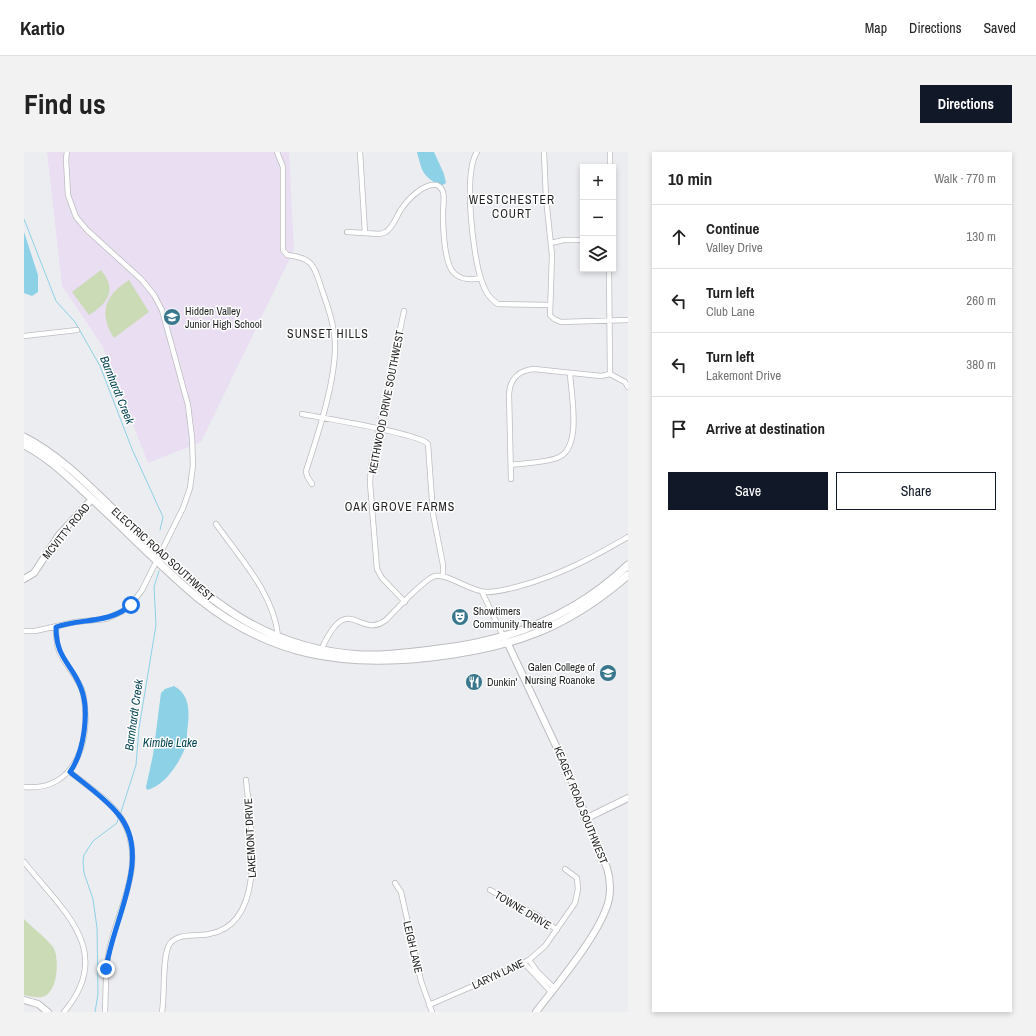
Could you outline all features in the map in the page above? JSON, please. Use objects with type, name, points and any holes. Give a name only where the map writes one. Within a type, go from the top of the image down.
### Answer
[{"type":"main road","name":"ELECTRIC ROAD SOUTHWEST","points":[[24,437],[42,447],[63,462],[202,592],[220,606],[247,622],[278,636],[321,650],[348,654],[390,654],[473,645],[504,637],[562,614],[596,591],[628,565]]},
{"type":"main road","name":"ELECTRIC ROAD SOUTHWEST","points":[[24,445],[54,464],[197,597],[228,619],[274,643],[309,654],[347,660],[385,662],[458,654],[508,644],[533,635],[566,619],[602,596],[628,575]]},
{"type":"street","points":[[24,631],[36,631],[75,622],[106,619],[121,612],[138,596],[183,508],[190,488],[193,452],[188,405],[167,325],[157,298],[137,275],[87,230],[73,211],[67,181],[67,152]]},
{"type":"street","points":[[277,152],[282,162],[283,173],[284,252],[287,255],[304,258],[311,263],[317,274],[332,325],[334,353],[323,418],[306,470],[307,476],[312,484]]},
{"type":"street","points":[[360,152],[365,233]]},
{"type":"street","points":[[477,152],[471,167],[471,208],[480,278],[489,296],[498,304],[550,305]]},
{"type":"street","points":[[544,152],[547,214],[551,243],[550,315],[557,321],[628,320]]},
{"type":"street","points":[[610,152],[610,164]]},
{"type":"street","points":[[347,232],[380,234],[386,232],[404,205],[413,197],[431,185],[439,186],[444,193],[444,230],[451,269],[455,274],[463,278],[480,278]]},
{"type":"street","points":[[551,243],[564,240],[580,240]]},
{"type":"street","points":[[609,272],[610,374]]},
{"type":"street","name":"KEITHWOOD DRIVE SOUTHWEST","points":[[404,311],[371,467],[370,483],[376,565],[382,578],[405,602]]},
{"type":"street","points":[[24,336],[77,330]]},
{"type":"street","points":[[511,479],[508,402],[509,388],[513,379],[520,373],[529,370],[601,376],[610,374],[625,382],[628,386]]},
{"type":"street","points":[[511,465],[553,460],[561,457],[568,451],[574,428],[570,373]]},
{"type":"street","points":[[302,414],[379,429],[418,438],[427,442],[429,445],[433,514],[443,565],[443,576]]},
{"type":"street","name":"MCVITTY ROAD","points":[[24,579],[34,572],[60,535],[92,499]]},
{"type":"street","points":[[216,524],[264,592],[274,618],[278,636]]},
{"type":"street","points":[[321,650],[329,632],[339,621],[351,618],[371,626],[378,625],[386,620],[431,578],[443,576],[466,587],[482,592],[508,589],[556,575],[577,566],[628,537]]},
{"type":"street","name":"KEAGEY ROAD SOUTHWEST","points":[[482,592],[565,765],[608,873],[610,885],[609,900],[598,925],[536,1012]]},
{"type":"street","points":[[24,787],[39,787],[53,784],[70,772],[77,759],[82,742],[84,706],[82,689],[58,650],[56,627]]},
{"type":"street","points":[[70,772],[108,804],[122,818],[129,838],[133,858],[132,876],[108,953],[105,1012]]},
{"type":"street","name":"LAKEMONT DRIVE","points":[[162,1012],[167,951],[172,942],[183,936],[208,935],[225,928],[241,910],[249,892],[253,869],[246,780]]},
{"type":"street","points":[[586,819],[628,798]]},
{"type":"street","points":[[24,862],[74,925],[84,948],[86,966],[82,985],[75,999],[64,1012]]},
{"type":"street","name":"LARYN LANE","points":[[429,1005],[524,963],[545,946],[575,904],[578,889],[577,878],[565,869]]},
{"type":"street","name":"LEIGH LANE","points":[[394,883],[401,892],[421,981],[432,1012]]},
{"type":"street","name":"TOWNE DRIVE","points":[[490,890],[538,916],[557,930]]},
{"type":"street","points":[[529,960],[553,990]]},
{"type":"street","points":[[524,963],[553,990]]},
{"type":"street","points":[[24,1000],[38,1004],[48,1012]]},
{"type":"shaded area","name":"Hidden Valley Junior High School","points":[[47,152],[289,152],[294,250],[201,442],[148,463],[103,347],[62,286]]},
{"type":"green space","points":[[101,270],[106,277],[110,290],[102,305],[89,315],[72,292]]},
{"type":"green space","points":[[129,280],[149,312],[114,338],[106,320],[106,305],[114,292]]},
{"type":"green space","points":[[24,919],[50,943],[55,952],[57,967],[54,983],[47,994],[42,997],[24,995]]},
{"type":"water","points":[[417,152],[434,152],[444,174],[446,183],[441,186],[426,176]]},
{"type":"water","points":[[24,232],[38,275],[38,292],[32,296],[24,293]]},
{"type":"water","name":"Kimble Lake","points":[[174,686],[180,690],[187,701],[189,713],[186,745],[179,761],[170,774],[159,784],[147,790],[146,787],[153,755],[161,693],[165,689]]},
{"type":"waterway","name":"Barnhardt Creek","points":[[24,219],[56,301],[75,322],[100,366],[132,449],[163,517],[160,530]]},
{"type":"waterway","name":"Barnhardt Creek","points":[[121,812],[136,765],[139,728],[156,625],[154,587],[159,571]]},
{"type":"waterway","name":"Barnhardt Creek","points":[[95,1012],[98,994],[97,928],[93,899],[84,873],[83,862],[84,855],[93,841],[117,823],[118,819]]},
{"type":"place","name":"Hidden Valley Junior High School","points":[[172,317]]},
{"type":"place","name":"Showtimers Community Theatre","points":[[460,617]]},
{"type":"place","name":"Galen College of Nursing Roanoke","points":[[608,673]]},
{"type":"place","name":"Dunkin'","points":[[474,682]]},
{"type":"district","name":"WESTCHESTER COURT","points":[[512,207]]},
{"type":"district","name":"SUNSET HILLS","points":[[328,334]]},
{"type":"district","name":"OAK GROVE FARMS","points":[[400,507]]},
{"type":"route","points":[[106,969],[110,943],[132,876],[134,864],[132,849],[125,825],[118,813],[70,772],[77,759],[84,731],[85,715],[83,694],[74,674],[58,650],[56,627],[68,623],[106,619],[115,616],[131,605]]}]
